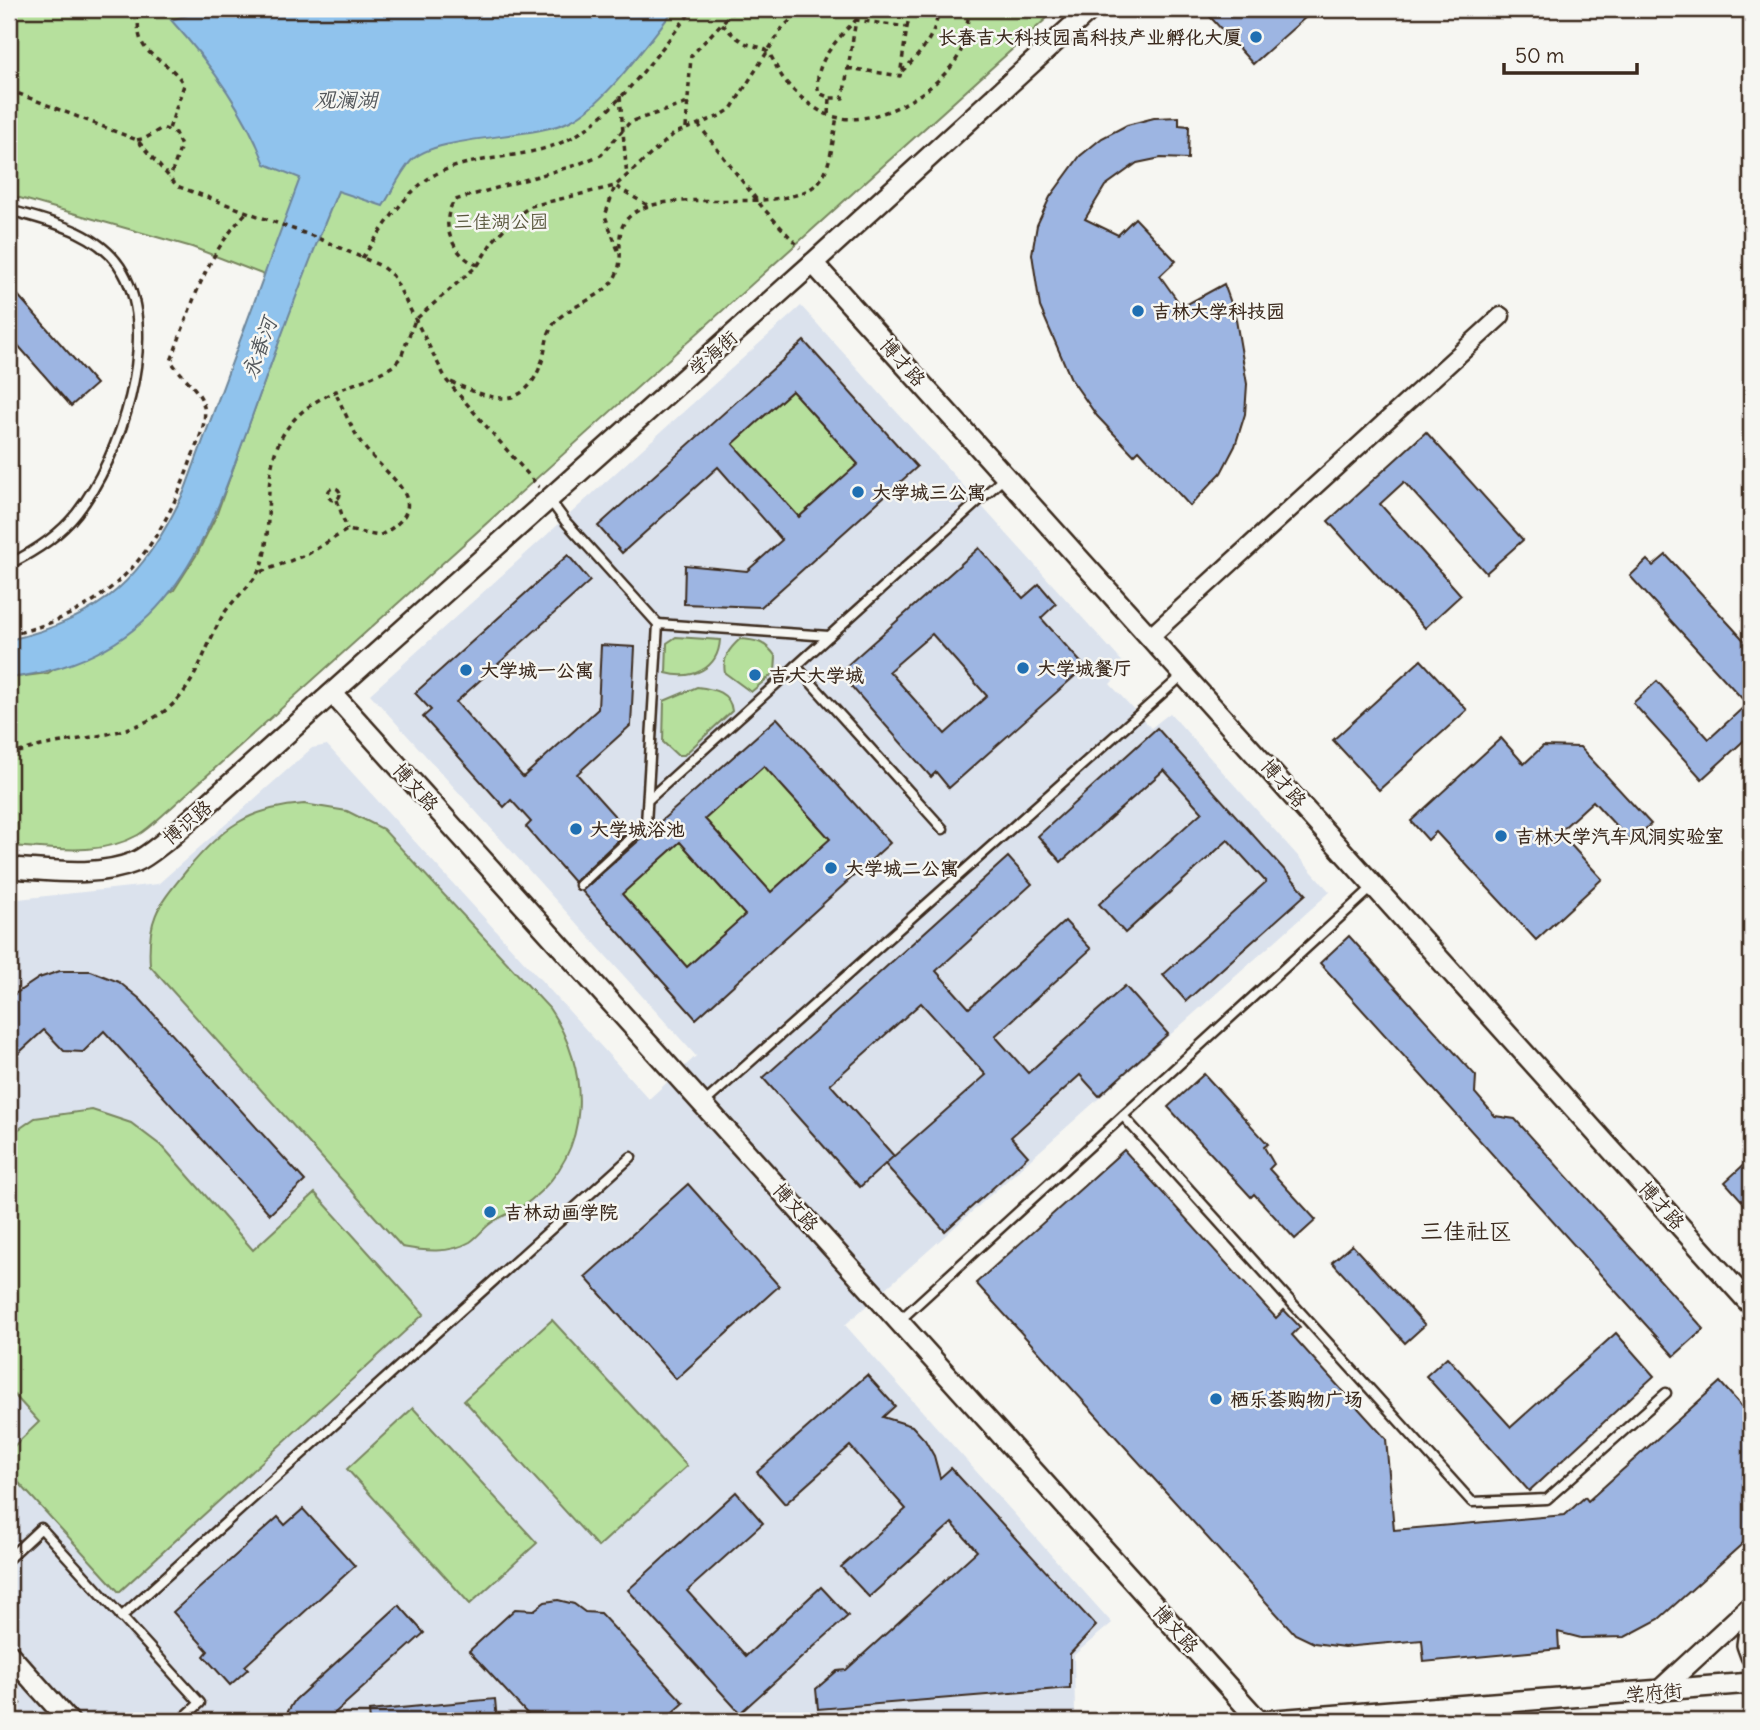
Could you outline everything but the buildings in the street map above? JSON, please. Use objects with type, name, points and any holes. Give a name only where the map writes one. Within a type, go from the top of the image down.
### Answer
[{"type":"street","name":"学海街","points":[[333,694],[549,499],[807,256],[1091,9]]},
{"type":"street","name":"博才路","points":[[807,256],[1751,1305]]},
{"type":"street","points":[[1151,636],[1501,316]]},
{"type":"street","name":"博识路","points":[[9,868],[84,872],[136,862],[171,837],[333,694]]},
{"type":"street","name":"博文路","points":[[333,694],[1261,1721]]},
{"type":"street","points":[[1659,1691],[1751,1606]]},
{"type":"street","points":[[1751,1617],[1747,1645],[1751,1656]]},
{"type":"street","points":[[9,1654],[69,1721]]},
{"type":"street","name":"学府街","points":[[1261,1721],[1751,1683]]},
{"type":"lane","points":[[9,210],[84,235],[104,250],[123,271],[133,295],[139,352],[116,445],[93,490],[75,515],[50,540],[9,564]]},
{"type":"lane","points":[[649,799],[1006,476]]},
{"type":"lane","points":[[549,499],[566,522],[658,624],[829,636]]},
{"type":"lane","points":[[580,885],[646,824],[658,624]]},
{"type":"lane","points":[[796,666],[943,829]]},
{"type":"lane","points":[[704,1104],[1185,673]]},
{"type":"lane","points":[[899,1321],[1375,885]]},
{"type":"lane","points":[[1123,1116],[1472,1502],[1547,1499],[1667,1393]]},
{"type":"lane","points":[[121,1617],[631,1157]]},
{"type":"lane","points":[[9,1558],[41,1528],[200,1703],[180,1721]]},
{"type":"path","points":[[9,36],[19,9]]},
{"type":"path","points":[[108,9],[139,14],[183,9]]},
{"type":"path","points":[[362,258],[419,187],[439,173],[535,151],[577,135],[604,114],[692,9]]},
{"type":"path","points":[[686,128],[691,56],[735,9]]},
{"type":"path","points":[[259,573],[268,528],[274,458],[285,431],[317,400],[334,390],[393,366],[401,357],[415,320],[478,265],[492,242],[514,218],[531,206],[615,186],[627,178],[664,141],[731,108],[744,93],[783,27],[803,9]]},
{"type":"path","points":[[855,9],[856,20],[843,98],[830,98],[820,93],[817,84],[821,66],[834,44],[856,20]]},
{"type":"path","points":[[901,73],[911,9]]},
{"type":"path","points":[[848,68],[900,76],[930,37],[939,17],[938,9]]},
{"type":"path","points":[[722,24],[733,36],[767,51],[782,77],[801,97],[837,117],[888,112],[913,101],[957,60],[970,9]]},
{"type":"path","points":[[139,14],[138,35],[143,47],[149,55],[180,77],[184,85],[169,130]]},
{"type":"path","points":[[856,20],[907,27]]},
{"type":"path","points":[[9,90],[136,140],[177,186],[320,239],[382,266],[393,276],[447,381],[549,499]]},
{"type":"path","points":[[620,95],[627,178]]},
{"type":"path","points":[[829,114],[830,98]]},
{"type":"path","points":[[478,265],[461,256],[446,226],[446,216],[455,200],[589,160],[601,155],[623,129],[642,116],[688,103]]},
{"type":"path","points":[[447,381],[496,400],[513,398],[524,391],[543,358],[547,335],[554,323],[569,309],[610,287],[619,270],[618,237],[626,220],[636,212],[651,207],[695,201],[757,200],[799,195],[821,179],[828,164],[837,117]]},
{"type":"path","points":[[698,124],[757,200],[807,256]]},
{"type":"path","points":[[136,140],[146,138],[155,130],[175,133],[181,146],[170,178]]},
{"type":"path","points":[[615,186],[651,207]]},
{"type":"path","points":[[615,186],[605,216],[620,253]]},
{"type":"path","points":[[9,635],[40,628],[78,612],[112,590],[136,565],[158,534],[181,490],[206,419],[203,402],[170,361],[209,261],[222,238],[247,212]]},
{"type":"path","points":[[9,756],[25,749],[109,734],[166,711],[195,676],[223,615],[259,573],[308,554],[347,530],[379,536],[402,520],[408,508],[406,494],[363,444],[334,390]]},
{"type":"path","points":[[337,500],[347,530]]},
{"type":"path","points":[[9,1712],[21,1702]]},
{"type":"shaded area","name":"吉林动画学院","points":[[801,306],[1127,667],[1110,684],[1151,728],[1170,713],[1330,892],[845,1325],[1112,1623],[1074,1655],[1075,1714],[994,1721],[9,1721],[9,900],[158,884],[312,748],[327,745],[649,1099],[696,1056],[370,694]]},
{"type":"green space","name":"三佳湖公园","points":[[9,9],[1057,9],[151,825],[123,842],[75,850],[9,846],[9,678],[48,673],[174,590],[197,554],[216,516],[298,288],[192,247],[9,195]]},
{"type":"green space","points":[[792,391],[858,464],[799,517],[733,444]]},
{"type":"green space","points":[[676,637],[720,640],[718,650],[709,665],[694,674],[675,675],[666,673],[667,643]]},
{"type":"green space","points":[[740,639],[761,643],[776,657],[775,672],[751,692],[725,673],[727,654]]},
{"type":"green space","points":[[697,687],[715,690],[725,696],[732,711],[684,755],[677,755],[663,742],[664,701]]},
{"type":"green space","points":[[764,766],[830,839],[771,892],[705,819]]},
{"type":"green space","points":[[304,804],[347,811],[383,829],[549,1008],[563,1032],[572,1057],[578,1083],[579,1109],[575,1134],[565,1158],[551,1180],[531,1200],[491,1223],[473,1240],[462,1246],[436,1250],[402,1247],[150,966],[150,935],[157,913],[169,893],[200,855],[225,832],[252,816],[284,806]]},
{"type":"green space","points":[[680,842],[745,915],[687,967],[622,894]]},
{"type":"green space","points":[[92,1110],[131,1123],[164,1148],[253,1250],[315,1193],[424,1314],[119,1592],[9,1472],[9,1451],[39,1422],[9,1389],[9,1136],[35,1118]]},
{"type":"green space","points":[[552,1320],[687,1466],[598,1547],[464,1400]]},
{"type":"green space","points":[[413,1408],[537,1543],[470,1604],[347,1469]]},
{"type":"water","name":"观澜湖","points":[[208,9],[675,9],[612,87],[570,121],[533,131],[462,141],[423,152],[407,166],[383,206],[338,191],[223,494],[203,539],[179,580],[149,616],[112,645],[66,666],[9,678],[9,640],[71,620],[117,590],[136,571],[169,522],[184,492],[300,178],[265,164],[247,125],[225,88],[171,20]]},
{"type":"place","name":"长春吉大科技园高科技产业孵化大厦","points":[[1256,37]]},
{"type":"place","name":"吉林大学科技园","points":[[1138,311]]},
{"type":"place","name":"大学城三公寓","points":[[858,492]]},
{"type":"place","name":"大学城餐厅","points":[[1023,668]]},
{"type":"place","name":"大学城一公寓","points":[[466,670]]},
{"type":"place","name":"吉大大学城","points":[[755,675]]},
{"type":"place","name":"大学城浴池","points":[[576,829]]},
{"type":"place","name":"吉林大学汽车风洞实验室","points":[[1501,836]]},
{"type":"place","name":"大学城二公寓","points":[[831,868]]},
{"type":"place","name":"吉林动画学院","points":[[490,1212]]},
{"type":"place","name":"栖乐荟购物广场","points":[[1216,1399]]},
{"type":"district","name":"三佳社区","points":[[1466,1230]]},
{"type":"water label","name":"永春河","points":[[259,348]]}]
